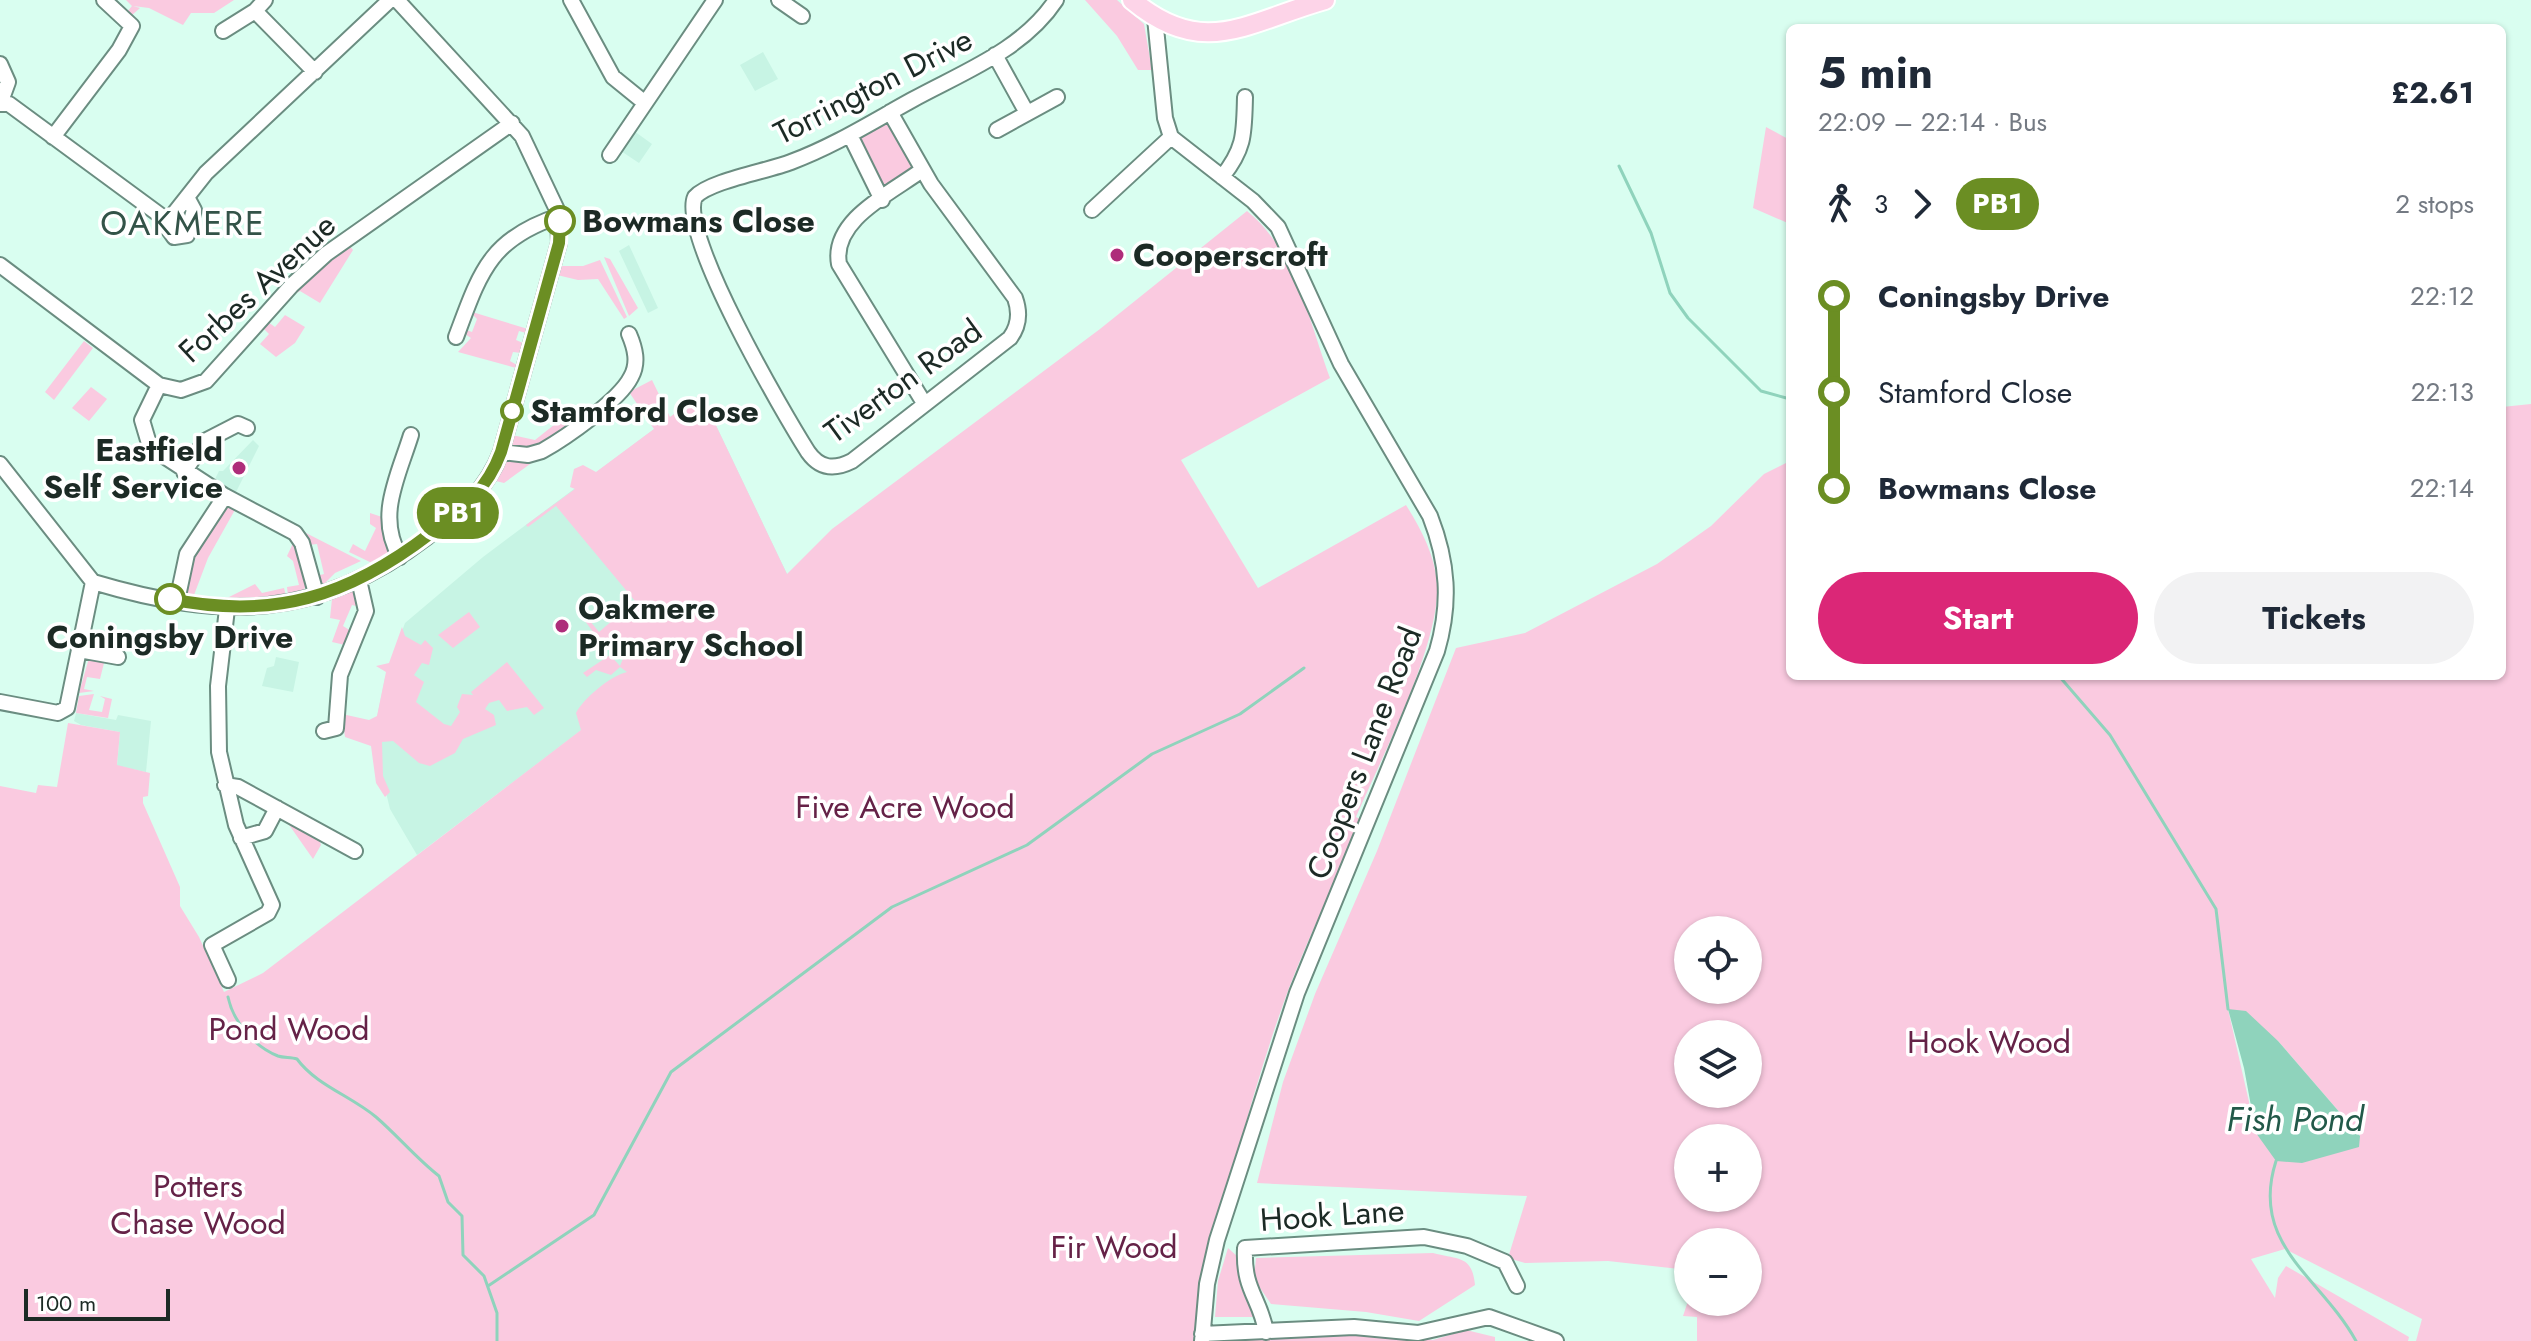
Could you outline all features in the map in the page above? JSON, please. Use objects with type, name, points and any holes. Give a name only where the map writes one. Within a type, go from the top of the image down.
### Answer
[{"type":"main road","points":[[1132,0],[1172,28],[1216,34],[1325,0]]},
{"type":"street","points":[[53,137],[119,50],[132,26],[104,0]]},
{"type":"street","points":[[187,197],[194,210],[191,230],[182,238],[174,237],[167,227],[168,221],[187,197],[206,173],[390,0]]},
{"type":"street","points":[[0,464],[93,582],[227,609],[287,605],[359,580],[400,557],[480,494],[501,452],[560,241],[559,216],[532,156],[512,123],[397,0]]},
{"type":"street","points":[[571,0],[613,77],[645,103]]},
{"type":"street","points":[[610,155],[715,0]]},
{"type":"street","points":[[779,0],[802,16]]},
{"type":"street","name":"Torrington Drive","points":[[808,452],[739,330],[692,219],[691,204],[700,191],[709,187],[795,161],[850,135],[995,55],[1035,26],[1056,0]]},
{"type":"street","points":[[223,31],[260,6],[315,72]]},
{"type":"street","points":[[1092,210],[1171,137],[1165,118],[1155,18]]},
{"type":"street","points":[[995,55],[1027,113]]},
{"type":"street","points":[[0,64],[8,82],[0,104],[9,104],[168,221]]},
{"type":"street","points":[[997,130],[1057,97]]},
{"type":"street","points":[[1222,177],[1239,154],[1244,141],[1245,97]]},
{"type":"street","name":"Tiverton Road","points":[[808,452],[825,466],[848,464],[1010,338],[1017,325],[1019,308],[1009,288],[922,170],[890,112]]},
{"type":"street","name":"Forbes Avenue","points":[[0,265],[159,385],[181,390],[206,381],[292,285],[326,254],[512,123]]},
{"type":"street","points":[[850,135],[882,200]]},
{"type":"street","name":"Coopers Lane Road","points":[[1171,137],[1261,207],[1290,246],[1316,316],[1430,516],[1445,562],[1447,599],[1437,651],[1297,993],[1217,1240],[1207,1284],[1202,1337]]},
{"type":"street","points":[[922,170],[843,232],[837,252],[839,264],[924,403]]},
{"type":"street","points":[[456,337],[477,281],[494,252],[517,233],[559,216]]},
{"type":"street","points":[[501,452],[528,455],[542,451],[615,396],[631,378],[636,363],[629,334]]},
{"type":"street","points":[[159,385],[146,409],[142,429],[150,447],[184,472],[299,537],[317,597]]},
{"type":"street","points":[[184,472],[205,441],[238,424],[247,428]]},
{"type":"street","points":[[400,557],[387,529],[388,510],[411,435]]},
{"type":"street","points":[[177,601],[187,554],[225,496]]},
{"type":"street","points":[[324,731],[336,728],[340,675],[366,611],[359,580]]},
{"type":"street","points":[[0,702],[58,713],[68,704],[93,582]]},
{"type":"street","points":[[227,609],[217,709],[219,752],[241,838],[272,905],[268,913],[212,945],[228,980]]},
{"type":"street","points":[[79,650],[118,657]]},
{"type":"street","points":[[225,785],[238,787],[355,851]]},
{"type":"street","points":[[241,838],[265,831],[277,808]]},
{"type":"street","name":"Hook Lane","points":[[1266,1332],[1264,1319],[1247,1285],[1245,1248],[1424,1237],[1467,1246],[1505,1262],[1517,1286]]},
{"type":"street","points":[[1202,1337],[1354,1327],[1418,1333],[1489,1317],[1556,1341]]},
{"type":"shaded area","points":[[763,52],[778,79],[755,91],[740,65]]},
{"type":"shaded area","points":[[634,131],[652,144],[639,163],[621,151]]},
{"type":"shaded area","points":[[629,245],[658,308],[648,313],[619,251]]},
{"type":"shaded area","name":"Oakmere Primary School","points":[[701,394],[787,574],[417,855],[390,809],[380,768],[376,722],[385,678],[405,623],[483,557]]},
{"type":"shaded area","points":[[253,440],[259,446],[235,494],[214,481],[219,471],[223,471]]},
{"type":"shaded area","points":[[276,657],[299,662],[293,692],[262,686],[267,668],[274,666]]},
{"type":"shaded area","points":[[76,713],[116,720],[118,715],[151,721],[146,772],[117,766],[120,732],[81,725],[74,721]]},
{"type":"green space","points":[[126,0],[234,0],[214,13],[191,13],[183,25],[149,8],[133,6],[140,8],[131,16],[127,12],[132,6]]},
{"type":"green space","points":[[1085,0],[1117,0],[1144,24],[1152,70],[1138,70],[1117,36]]},
{"type":"green space","points":[[886,122],[914,167],[884,191],[860,139]]},
{"type":"green space","points":[[1766,127],[1786,138],[1786,222],[1753,208]]},
{"type":"green space","points":[[1247,211],[1277,245],[1289,266],[1330,378],[1181,460],[1258,588],[1406,505],[1433,563],[1437,584],[1436,608],[1407,701],[1356,817],[1362,820],[1297,967],[1274,1031],[1224,1207],[1195,1341],[0,1341],[0,786],[36,793],[38,785],[57,787],[68,723],[120,732],[117,765],[150,773],[148,796],[143,797],[143,803],[180,887],[180,906],[199,937],[224,992],[263,973],[581,730],[576,713],[580,707],[591,694],[627,672],[620,667],[611,675],[596,670],[587,677],[583,673],[610,655],[620,666],[624,656],[612,643],[605,648],[582,617],[585,615],[599,632],[635,601],[556,506],[528,527],[526,525],[575,489],[570,487],[574,469],[583,465],[596,472],[654,429],[629,392],[652,380],[670,417],[701,394],[787,574],[832,529],[1100,329]]},
{"type":"green space","points":[[348,244],[353,250],[320,303],[300,291],[292,296]]},
{"type":"green space","points":[[604,257],[610,259],[638,308],[629,316]]},
{"type":"green space","points":[[600,260],[627,317],[624,319],[598,279],[578,280],[557,275],[561,266],[583,266]]},
{"type":"green space","points":[[469,311],[528,329],[526,333],[519,331],[516,340],[523,343],[521,353],[513,352],[510,361],[517,365],[516,368],[458,352],[471,338],[462,332],[464,329],[472,332],[477,319]]},
{"type":"green space","points":[[285,315],[305,327],[295,343],[276,357],[260,344],[269,334],[263,328],[268,322],[275,327]]},
{"type":"green space","points":[[84,341],[93,348],[54,400],[45,392]]},
{"type":"green space","points":[[91,387],[107,399],[89,421],[72,408]]},
{"type":"green space","name":"Hook Wood","points":[[2531,404],[2531,1341],[2416,1341],[2422,1319],[2285,1249],[2251,1259],[2275,1298],[2278,1278],[2286,1266],[2409,1337],[2408,1341],[1697,1341],[1697,1317],[1683,1316],[1762,1316],[1762,1228],[1674,1228],[1674,1268],[1608,1261],[1525,1263],[1508,1258],[1527,1196],[1257,1183],[1283,1082],[1315,994],[1377,851],[1456,648],[1525,633],[1657,564],[1711,526],[1764,474],[1786,463],[1786,680],[2506,680],[2506,407]],"holes":[[[2228,1009],[2278,1041],[2360,1136],[2256,1133]]]},
{"type":"green space","points":[[569,413],[574,420],[546,440],[530,446],[512,447],[512,435],[535,440]]},
{"type":"green space","points":[[537,459],[504,483],[496,481],[506,460]]},
{"type":"green space","points":[[228,505],[236,508],[208,558],[194,595],[185,592],[195,555]]},
{"type":"green space","points":[[370,513],[382,517],[390,551],[389,555],[374,564],[349,552],[353,544],[365,551],[376,528],[370,524]]},
{"type":"green space","points":[[304,532],[361,561],[335,573],[323,585],[316,576],[324,574],[317,544],[309,545]]},
{"type":"green space","points":[[295,539],[307,585],[301,593],[288,596],[287,587],[299,585],[293,561],[287,556]]},
{"type":"green space","points":[[255,584],[262,593],[284,588],[286,596],[260,600],[225,599]]},
{"type":"green space","points":[[353,591],[359,593],[360,607],[352,605],[343,626],[351,631],[345,645],[332,642],[340,620],[330,618],[332,599]]},
{"type":"green space","points":[[469,612],[480,627],[453,648],[438,635]]},
{"type":"green space","points":[[402,627],[405,636],[421,645],[425,640],[433,648],[429,665],[422,663],[414,675],[424,682],[416,702],[444,724],[451,726],[460,712],[457,707],[462,694],[473,695],[471,692],[507,662],[544,708],[534,715],[527,707],[507,711],[499,700],[489,703],[485,709],[494,715],[496,725],[463,739],[455,753],[430,766],[419,763],[393,741],[382,742],[383,776],[390,792],[385,797],[376,783],[371,746],[345,737],[342,714],[369,720],[377,716],[386,672],[376,666],[389,663]]},
{"type":"green space","points":[[89,658],[104,663],[100,679],[87,677],[84,689],[94,691],[79,693]]},
{"type":"green space","points":[[94,694],[89,710],[102,712],[105,699],[100,696],[112,699],[108,718],[76,713],[79,696]]},
{"type":"green space","points":[[285,819],[318,836],[321,845],[313,859]]},
{"type":"green space","points":[[1228,1248],[1238,1257],[1241,1288],[1254,1317],[1215,1317],[1218,1281]]},
{"type":"green space","points":[[1433,1253],[1463,1260],[1471,1268],[1475,1285],[1419,1321],[1366,1312],[1271,1304],[1254,1279],[1256,1258]]},
{"type":"green space","points":[[1352,1330],[1433,1340],[1466,1330],[1495,1337],[1495,1341],[1220,1341]]},
{"type":"water","name":"Fish Pond","points":[[2228,1009],[2246,1011],[2278,1041],[2360,1136],[2359,1147],[2302,1163],[2276,1161],[2256,1133],[2244,1068]]},
{"type":"waterway","points":[[1619,166],[1651,233],[1670,293],[1688,318],[1761,391],[1786,398]]},
{"type":"waterway","points":[[488,1286],[594,1215],[671,1072],[892,907],[1027,845],[1152,754],[1240,714],[1304,668]]},
{"type":"waterway","points":[[2062,680],[2110,735],[2216,909],[2228,1009]]},
{"type":"waterway","points":[[228,997],[239,1024],[260,1046],[278,1056],[297,1059],[314,1076],[376,1117],[439,1176],[448,1202],[462,1216],[463,1255],[484,1276],[497,1313],[497,1341]]},
{"type":"waterway","points":[[2276,1161],[2270,1190],[2272,1216],[2280,1238],[2356,1341]]},
{"type":"bus line","name":"PB1","points":[[170,599],[243,609],[287,605],[317,597],[359,580],[400,557],[472,502],[488,482],[501,452],[559,243],[560,221]]},
{"type":"place","name":"Bowmans Close","points":[[560,221]]},
{"type":"place","name":"Cooperscroft","points":[[1117,255]]},
{"type":"place","name":"Stamford Close","points":[[512,411]]},
{"type":"place","name":"Eastfield Self Service","points":[[239,468]]},
{"type":"place","name":"Coningsby Drive","points":[[170,599]]},
{"type":"place","name":"Oakmere Primary School","points":[[562,626]]},
{"type":"district","name":"OAKMERE","points":[[183,223]]},
{"type":"park label","name":"Five Acre Wood","points":[[905,807]]},
{"type":"park label","name":"Pond Wood","points":[[289,1029]]},
{"type":"park label","name":"Potters Chase Wood","points":[[198,1204]]},
{"type":"park label","name":"Fir Wood","points":[[1114,1247]]}]
